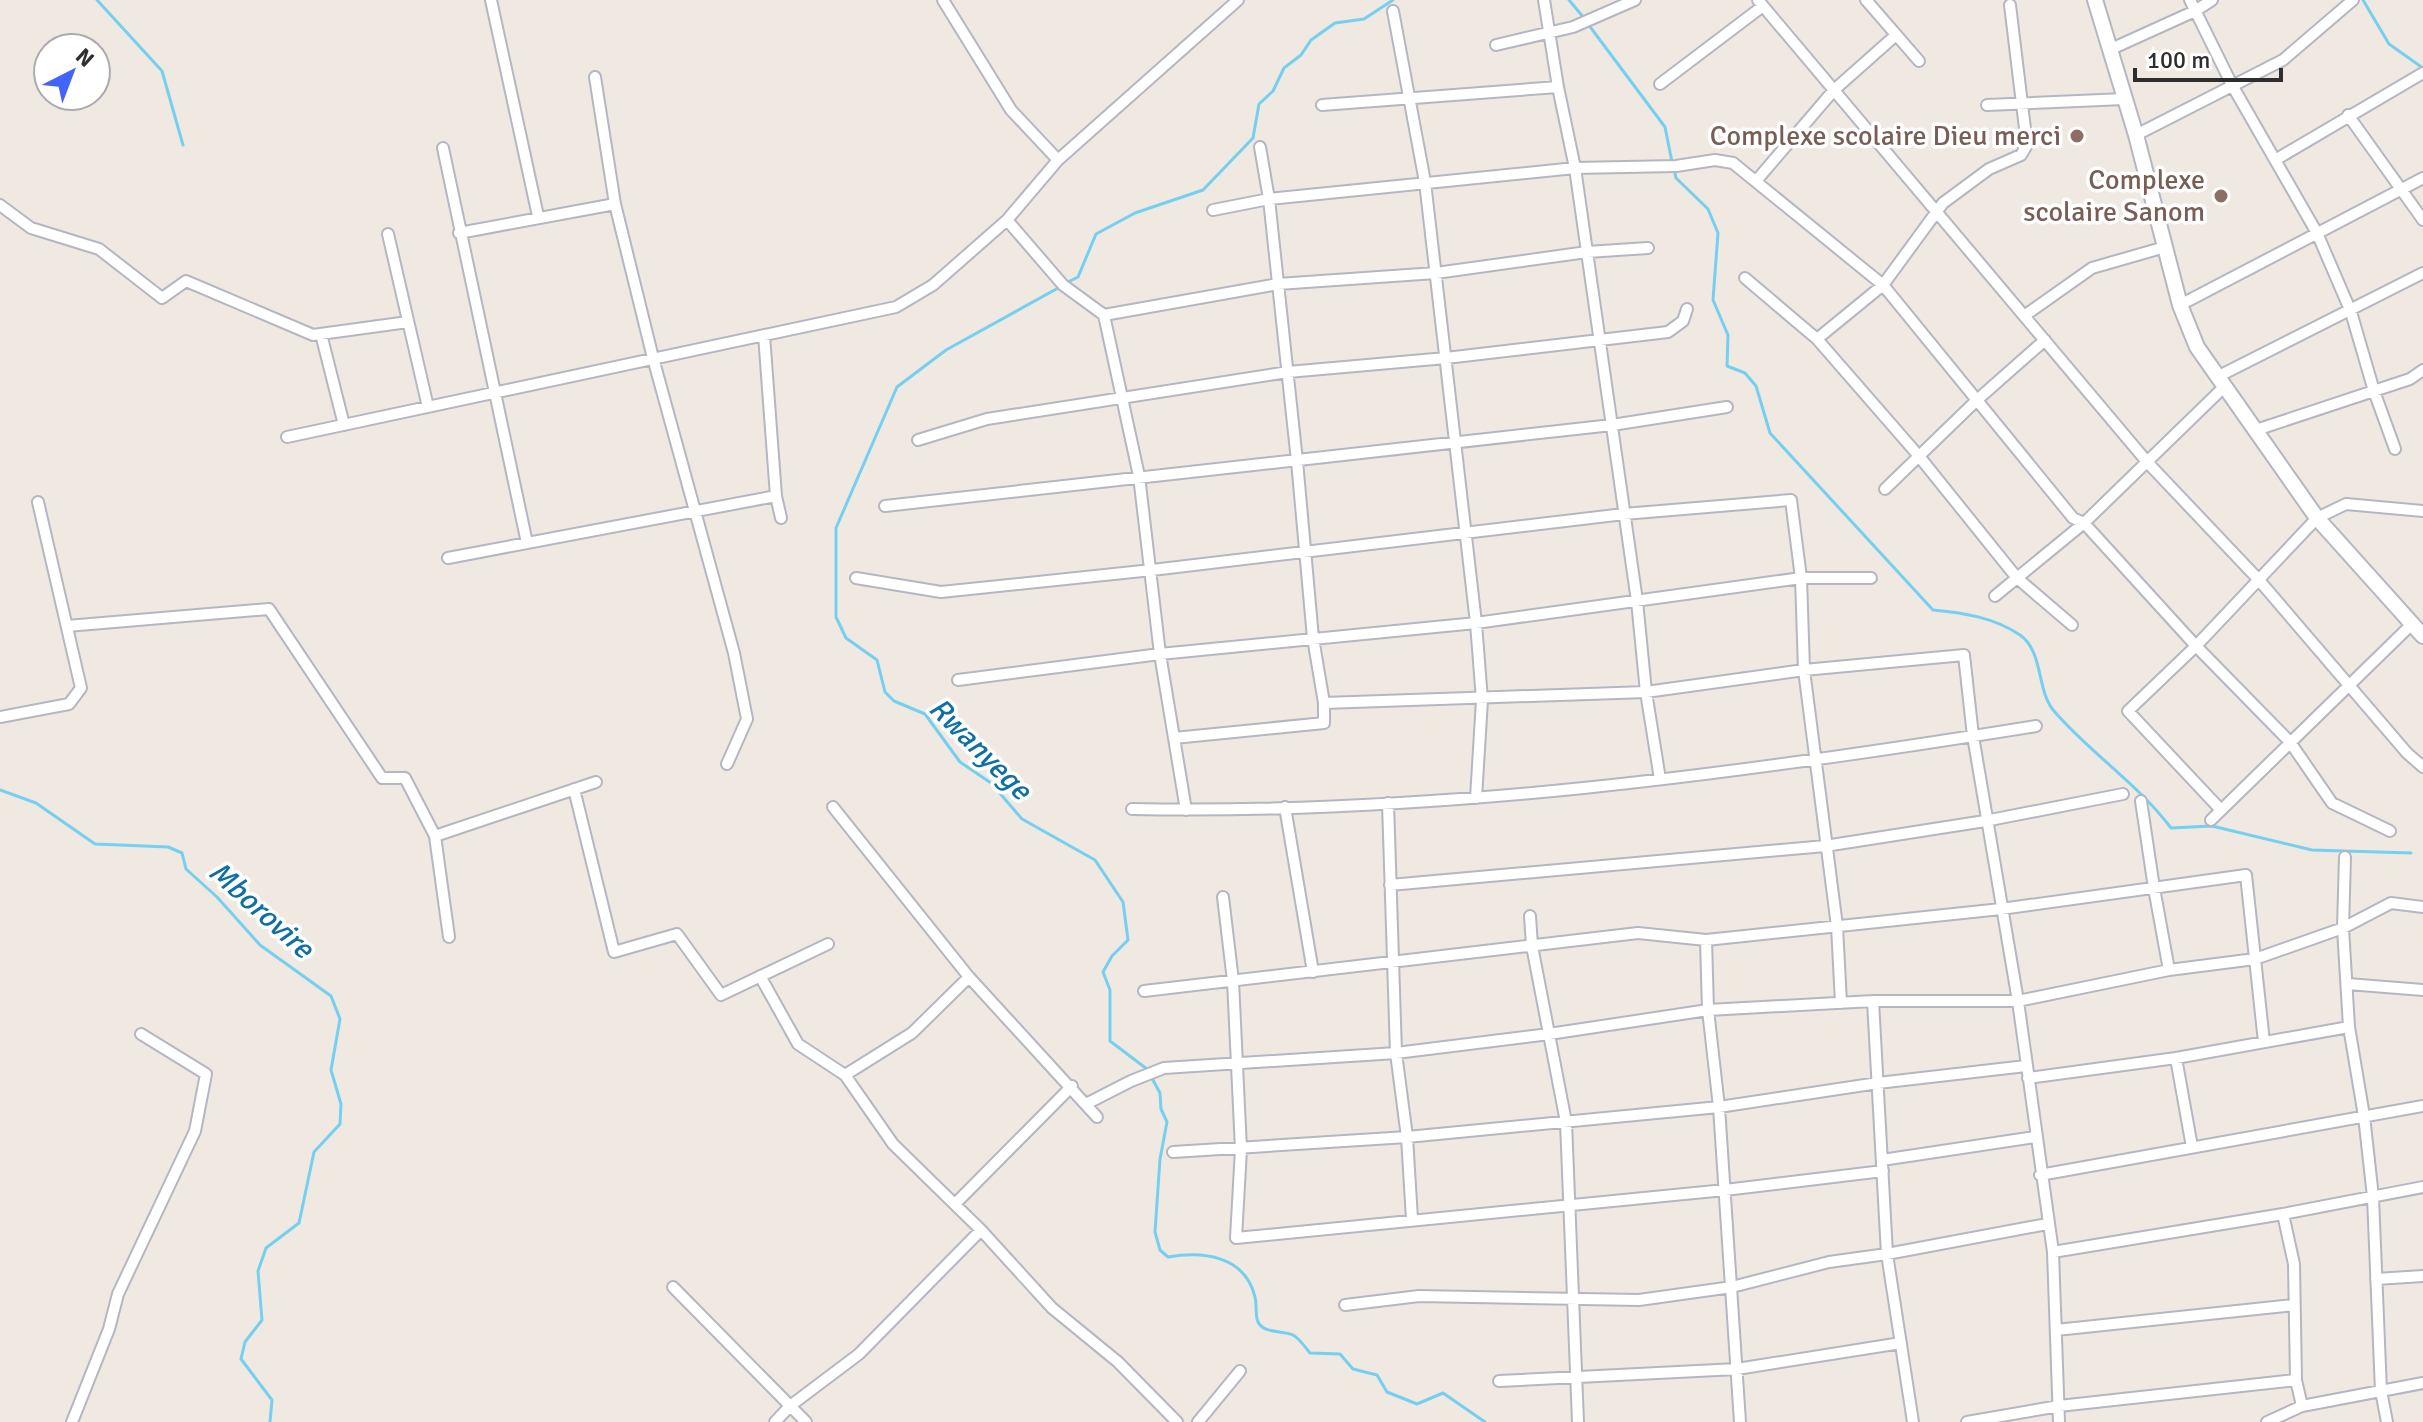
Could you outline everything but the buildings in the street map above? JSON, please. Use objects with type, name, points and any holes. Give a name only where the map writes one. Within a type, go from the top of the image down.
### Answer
[{"type":"street","points":[[491,0],[538,216]]},
{"type":"street","points":[[943,0],[1011,110],[1058,160]]},
{"type":"street","points":[[287,437],[896,307],[933,285],[1007,220],[1058,160],[1238,0]]},
{"type":"street","points":[[1544,0],[1575,168],[1660,779]]},
{"type":"street","points":[[1496,45],[1573,27],[1635,0]]},
{"type":"street","points":[[1866,0],[1919,61]]},
{"type":"street","points":[[2095,0],[2136,135],[2180,305],[2197,347],[2317,518],[2423,636]]},
{"type":"street","points":[[2190,0],[2232,85],[2317,233],[2351,312],[2395,449]]},
{"type":"street","points":[[2109,50],[2195,11],[2212,0]]},
{"type":"street","points":[[2136,135],[2283,60],[2353,0]]},
{"type":"street","points":[[1660,84],[1760,3],[2148,463],[2258,579],[2407,753],[2423,767]]},
{"type":"street","points":[[1817,339],[1883,285],[1943,203],[1989,169],[2021,155],[2027,145],[2010,5]]},
{"type":"street","points":[[1393,11],[1425,182],[1476,623],[1482,700],[1476,798]]},
{"type":"street","points":[[1756,181],[1834,90],[1896,35]]},
{"type":"street","points":[[2275,160],[2423,73]]},
{"type":"street","points":[[595,77],[615,204],[653,358],[734,653],[747,719],[727,764]]},
{"type":"street","points":[[1322,105],[1558,87]]},
{"type":"street","points":[[1987,105],[2124,99]]},
{"type":"street","points":[[2348,115],[2423,220]]},
{"type":"street","points":[[1174,738],[1324,723],[1269,199],[1260,147]]},
{"type":"street","points":[[443,148],[527,543]]},
{"type":"street","points":[[1213,210],[1269,199],[1575,168],[1672,166],[1715,160],[1733,163],[1883,285],[2073,518],[2084,523],[2196,646],[2290,742],[2332,803],[2390,831]]},
{"type":"street","points":[[2180,305],[2423,178]]},
{"type":"street","points":[[459,233],[615,204]]},
{"type":"street","points":[[0,205],[31,228],[99,249],[162,298],[186,281],[313,335],[408,322]]},
{"type":"street","points":[[1007,220],[1063,285],[1104,315],[1139,476],[1160,654],[1186,810]]},
{"type":"street","points":[[388,234],[428,407]]},
{"type":"street","points":[[2024,316],[2092,268],[2165,247]]},
{"type":"street","points":[[1104,315],[1278,284],[1436,273],[1587,252],[1648,248]]},
{"type":"street","points":[[1995,596],[2084,523],[2148,463],[2221,382],[2423,273]]},
{"type":"street","points":[[1745,278],[1817,339],[1918,455],[2017,578],[2072,625]]},
{"type":"street","points":[[918,440],[987,419],[1288,372],[1446,358],[1668,332],[1683,321],[1687,309]]},
{"type":"street","points":[[321,334],[344,425]]},
{"type":"street","points":[[764,335],[776,496],[781,518]]},
{"type":"street","points":[[1885,489],[1977,400],[2045,340]]},
{"type":"street","points":[[2256,430],[2410,379],[2423,370]]},
{"type":"street","points":[[885,506],[1612,425],[1727,407]]},
{"type":"street","points":[[448,558],[776,496]]},
{"type":"street","points":[[856,578],[941,592],[1152,570],[1466,531],[1791,500],[1801,578],[1804,670],[1837,926],[1841,1003]]},
{"type":"street","points":[[0,717],[69,704],[81,688],[38,502]]},
{"type":"street","points":[[2221,810],[2128,711],[2196,646],[2317,518],[2346,504],[2423,511]]},
{"type":"street","points":[[958,680],[1160,654],[1476,623],[1801,578],[1871,578]]},
{"type":"street","points":[[67,626],[269,609],[382,778],[405,778],[435,836],[449,937]]},
{"type":"street","points":[[2211,820],[2412,624]]},
{"type":"street","points":[[1324,703],[1646,692],[1804,670],[1964,655],[1985,821],[2018,1001],[2053,1252],[2059,1422]]},
{"type":"street","points":[[1132,809],[1285,807],[1476,798],[1815,762],[2036,726]]},
{"type":"street","points":[[435,836],[596,782]]},
{"type":"street","points":[[574,789],[614,952],[677,934],[721,995],[828,944]]},
{"type":"street","points":[[1390,885],[1825,846],[1985,821],[2123,794]]},
{"type":"street","points":[[2141,801],[2169,970]]},
{"type":"street","points":[[1388,803],[1396,1053],[1407,1137],[1412,1219]]},
{"type":"street","points":[[833,807],[969,977],[1072,1086],[1097,1117]]},
{"type":"street","points":[[1285,807],[1313,972]]},
{"type":"street","points":[[2345,857],[2343,928],[2349,1027],[2364,1116],[2373,1197],[2381,1391],[2387,1422]]},
{"type":"street","points":[[1144,991],[1638,933],[1706,940],[2001,909],[2246,875],[2264,1042]]},
{"type":"street","points":[[1223,897],[1238,1063],[1241,1149],[1236,1238],[1725,1190],[2035,1137]]},
{"type":"street","points":[[1086,1104],[1164,1068],[1396,1053],[1708,1010],[1873,1001],[2018,1001],[2169,970],[2255,959],[2343,928],[2391,903],[2423,907]]},
{"type":"street","points":[[1530,916],[1532,946],[1566,1122],[1578,1422]]},
{"type":"street","points":[[1706,940],[1708,1010],[1719,1107],[1740,1422]]},
{"type":"street","points":[[760,976],[798,1044],[845,1075],[893,1144],[981,1230],[1052,1308],[1118,1362],[1177,1422]]},
{"type":"street","points":[[845,1075],[912,1033],[969,977]]},
{"type":"street","points":[[2348,984],[2423,990]]},
{"type":"street","points":[[1873,1001],[1887,1254],[1913,1422]]},
{"type":"street","points":[[1173,1152],[1407,1137],[1719,1107],[1878,1083],[2176,1058],[2349,1027]]},
{"type":"street","points":[[72,1422],[109,1329],[118,1294],[195,1131],[206,1074],[141,1034]]},
{"type":"street","points":[[2176,1058],[2192,1147]]},
{"type":"street","points":[[955,1204],[1072,1086]]},
{"type":"street","points":[[2040,1175],[2423,1106]]},
{"type":"street","points":[[2053,1252],[2423,1187]]},
{"type":"street","points":[[2283,1214],[2294,1264],[2296,1380],[2302,1406]]},
{"type":"street","points":[[1345,1305],[1419,1296],[1639,1300],[1732,1287],[1829,1262],[2047,1224]]},
{"type":"street","points":[[775,1422],[790,1406],[859,1354],[981,1230]]},
{"type":"street","points":[[2376,1279],[2423,1276]]},
{"type":"street","points":[[673,1287],[806,1422]]},
{"type":"street","points":[[2056,1330],[2294,1305]]},
{"type":"street","points":[[1499,1381],[1737,1369],[1901,1343]]},
{"type":"street","points":[[1198,1422],[1240,1371]]},
{"type":"street","points":[[1967,1422],[2059,1406],[2296,1380]]},
{"type":"street","points":[[2267,1422],[2302,1406],[2423,1383]]},
{"type":"waterway","points":[[97,0],[162,71],[183,145]]},
{"type":"waterway","name":"Rwanyege","points":[[1066,283],[1078,277],[1096,234],[1135,213],[1203,190],[1253,138],[1259,104],[1273,91],[1284,68],[1301,55],[1311,40],[1335,23],[1364,19],[1393,0]]},
{"type":"waterway","points":[[1569,0],[1584,18]]},
{"type":"waterway","points":[[2363,0],[2389,44],[2423,68]]},
{"type":"waterway","points":[[1588,24],[1665,127],[1672,162]]},
{"type":"waterway","points":[[1674,169],[1676,178],[1708,209],[1718,233],[1713,300],[1728,335],[1727,366],[1745,373],[1756,386],[1770,433],[1933,610],[1989,620],[2010,629],[2028,642],[2037,661],[2044,693],[2054,711],[2171,828],[2212,826],[2312,850],[2411,853]]},
{"type":"waterway","name":"Rwanyege","points":[[1060,287],[946,350],[897,387],[836,528],[836,617],[846,638],[877,660],[885,692],[894,701],[925,714],[960,762],[991,783],[1022,819],[1095,860],[1123,902],[1128,940],[1112,956],[1103,972],[1110,990],[1110,1041],[1147,1069],[1160,1093],[1161,1109],[1167,1122],[1160,1159],[1155,1232],[1160,1250],[1168,1257],[1209,1256],[1233,1265],[1250,1283],[1257,1320],[1264,1328],[1293,1335],[1310,1353],[1340,1354],[1353,1369],[1377,1375],[1387,1392],[1417,1404],[1443,1393],[1485,1422]]},
{"type":"waterway","name":"Mborovire","points":[[0,790],[36,803],[95,844],[168,847],[182,853],[186,869],[217,897],[260,945],[331,996],[340,1019],[331,1070],[341,1104],[340,1124],[314,1152],[299,1223],[266,1248],[258,1271],[262,1320],[245,1342],[241,1359],[272,1400],[270,1422]]},
{"type":"place","name":"Complexe scolaire Dieu merci","points":[[2077,136]]},
{"type":"place","name":"Complexe scolaire Sanom","points":[[2221,196]]}]
